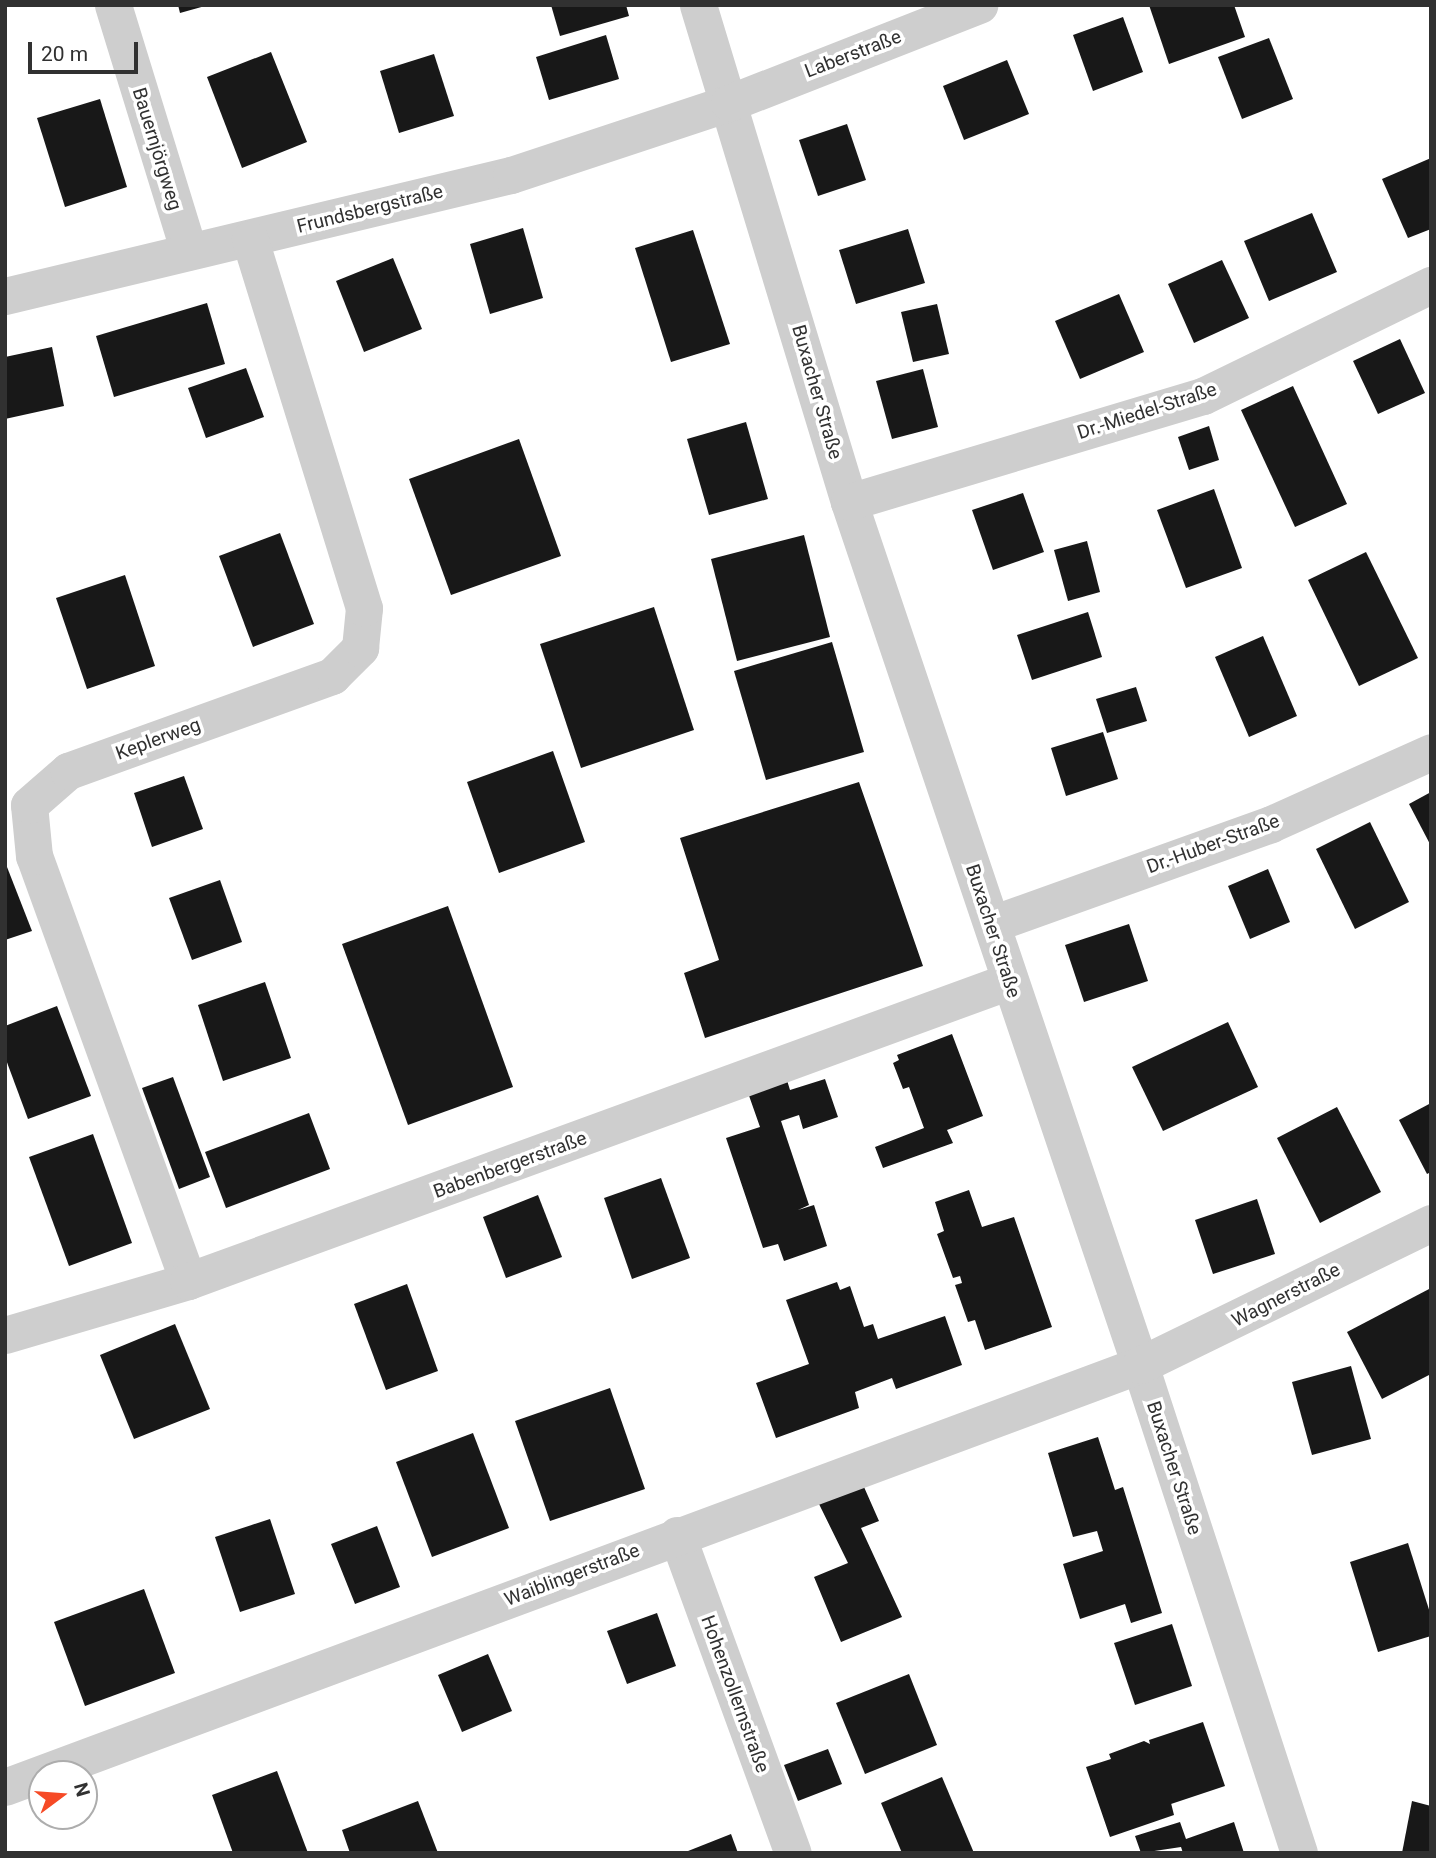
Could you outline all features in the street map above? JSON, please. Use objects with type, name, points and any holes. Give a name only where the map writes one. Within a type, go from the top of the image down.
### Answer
[{"type":"street","name":"Bauernjörgweg","points":[[113,5],[189,252]]},
{"type":"street","name":"Buxacher Straße","points":[[698,5],[849,502],[1140,1365],[1298,1853]]},
{"type":"street","name":"Laberstraße","points":[[729,103],[979,5]]},
{"type":"street","name":"Frundsbergstraße","points":[[5,296],[511,175],[729,103]]},
{"type":"street","name":"Keplerweg","points":[[188,1281],[34,856],[29,805],[68,771],[331,676],[360,648],[364,608],[250,239]]},
{"type":"street","name":"Dr.-Miedel-Straße","points":[[849,502],[1202,396],[1431,285]]},
{"type":"street","name":"Dr.-Huber-Straße","points":[[992,925],[1271,824],[1431,752]]},
{"type":"street","name":"Babenbergerstraße","points":[[5,1335],[188,1281],[1009,981]]},
{"type":"street","name":"Wagnerstraße","points":[[1140,1365],[1431,1223]]},
{"type":"street","name":"Waiblingerstraße","points":[[5,1787],[1140,1365]]},
{"type":"street","name":"Hohenzollernstraße","points":[[677,1535],[793,1853]]},
{"type":"building","points":[[178,5],[205,5],[205,6],[180,13]]},
{"type":"building","points":[[551,5],[626,5],[629,16],[560,36]]},
{"type":"building","points":[[1149,5],[1234,5],[1245,37],[1169,64]]},
{"type":"building","points":[[1123,17],[1143,72],[1093,91],[1073,35]]},
{"type":"building","points":[[606,35],[619,79],[549,100],[536,57]]},
{"type":"building","points":[[1269,38],[1293,99],[1242,119],[1218,57]]},
{"type":"building","points":[[271,52],[307,142],[242,168],[207,77]]},
{"type":"building","points":[[434,54],[454,116],[399,133],[380,71]]},
{"type":"building","points":[[1007,60],[1029,114],[964,140],[943,86]]},
{"type":"building","points":[[100,99],[127,187],[65,207],[37,118]]},
{"type":"building","points":[[847,124],[866,180],[818,196],[799,140]]},
{"type":"building","points":[[1431,158],[1431,229],[1408,238],[1382,179]]},
{"type":"building","points":[[1312,213],[1337,272],[1269,301],[1244,241]]},
{"type":"building","points":[[523,228],[543,298],[490,314],[470,244]]},
{"type":"building","points":[[908,229],[925,283],[856,304],[839,250]]},
{"type":"building","points":[[693,230],[730,344],[671,362],[635,248]]},
{"type":"building","points":[[393,258],[422,329],[364,352],[336,281]]},
{"type":"building","points":[[1222,260],[1249,318],[1194,343],[1168,284]]},
{"type":"building","points":[[1119,294],[1144,352],[1080,379],[1055,321]]},
{"type":"building","points":[[207,303],[225,364],[114,397],[96,336]]},
{"type":"building","points":[[937,304],[949,354],[913,362],[901,312]]},
{"type":"building","points":[[1400,339],[1425,393],[1378,414],[1353,361]]},
{"type":"building","points":[[52,347],[64,406],[5,419],[5,357]]},
{"type":"building","points":[[246,368],[264,417],[206,438],[188,388]]},
{"type":"building","points":[[923,369],[938,427],[892,439],[876,381]]},
{"type":"building","points":[[1293,386],[1347,504],[1295,527],[1241,410]]},
{"type":"building","points":[[746,422],[768,499],[709,515],[687,439]]},
{"type":"building","points":[[1209,426],[1219,460],[1189,470],[1178,437]]},
{"type":"building","points":[[519,439],[561,556],[451,595],[409,479]]},
{"type":"building","points":[[1214,489],[1242,568],[1186,588],[1157,510]]},
{"type":"building","points":[[1023,493],[1044,552],[993,570],[972,510]]},
{"type":"building","points":[[280,533],[314,624],[253,647],[219,556]]},
{"type":"building","points":[[804,535],[830,637],[737,661],[711,559]]},
{"type":"building","points":[[1087,541],[1100,592],[1068,601],[1054,550]]},
{"type":"building","points":[[1366,552],[1418,658],[1359,686],[1308,580]]},
{"type":"building","points":[[125,575],[155,666],[87,689],[56,598]]},
{"type":"building","points":[[654,607],[694,730],[581,768],[540,644]]},
{"type":"building","points":[[1088,612],[1102,657],[1032,680],[1017,635]]},
{"type":"building","points":[[1263,636],[1297,716],[1249,737],[1215,657]]},
{"type":"building","points":[[832,642],[864,752],[766,780],[734,671]]},
{"type":"building","points":[[1136,687],[1147,721],[1107,733],[1096,699]]},
{"type":"building","points":[[1103,732],[1118,779],[1066,796],[1051,748]]},
{"type":"building","points":[[553,751],[585,842],[499,873],[467,782]]},
{"type":"building","points":[[184,776],[203,829],[152,847],[134,793]]},
{"type":"building","points":[[859,782],[923,966],[705,1038],[684,973],[719,960],[680,838]]},
{"type":"building","points":[[1431,792],[1431,846],[1409,804]]},
{"type":"building","points":[[1370,822],[1409,902],[1355,929],[1316,849]]},
{"type":"building","points":[[7,867],[32,931],[5,940],[5,868]]},
{"type":"building","points":[[1268,869],[1290,922],[1250,939],[1228,886]]},
{"type":"building","points":[[220,880],[242,942],[192,960],[169,898]]},
{"type":"building","points":[[448,906],[513,1087],[408,1125],[342,944]]},
{"type":"building","points":[[1129,924],[1148,981],[1084,1002],[1065,945]]},
{"type":"building","points":[[265,982],[291,1058],[223,1081],[198,1005]]},
{"type":"building","points":[[57,1006],[91,1096],[28,1119],[5,1057],[5,1026]]},
{"type":"building","points":[[1228,1022],[1258,1087],[1163,1131],[1132,1067]]},
{"type":"building","points":[[952,1034],[983,1116],[947,1130],[953,1143],[883,1168],[875,1147],[924,1128],[909,1087],[903,1089],[893,1063],[899,1060],[897,1055]]},
{"type":"building","points":[[173,1077],[210,1177],[179,1189],[142,1088]]},
{"type":"building","points":[[786,1077],[790,1090],[825,1079],[838,1117],[803,1129],[799,1115],[781,1121],[809,1205],[798,1210],[814,1205],[827,1246],[784,1261],[778,1244],[763,1248],[726,1138],[760,1127],[747,1090]]},
{"type":"building","points":[[1431,1103],[1431,1172],[1427,1174],[1399,1120]]},
{"type":"building","points":[[1337,1107],[1381,1192],[1320,1223],[1277,1138]]},
{"type":"building","points":[[309,1113],[330,1169],[226,1208],[205,1152]]},
{"type":"building","points":[[93,1134],[132,1243],[69,1266],[29,1157]]},
{"type":"building","points":[[661,1178],[690,1258],[632,1279],[604,1198]]},
{"type":"building","points":[[969,1190],[982,1227],[1014,1217],[1052,1327],[985,1350],[975,1320],[968,1322],[955,1285],[962,1283],[960,1276],[953,1278],[937,1234],[944,1231],[935,1202]]},
{"type":"building","points":[[538,1195],[562,1257],[506,1278],[483,1217]]},
{"type":"building","points":[[1257,1199],[1275,1254],[1213,1274],[1195,1220]]},
{"type":"building","points":[[837,1282],[840,1290],[850,1286],[864,1327],[873,1324],[878,1339],[945,1316],[962,1365],[896,1389],[892,1378],[855,1392],[859,1408],[776,1438],[756,1383],[809,1364],[786,1300]]},
{"type":"building","points":[[407,1284],[438,1371],[386,1390],[354,1304]]},
{"type":"building","points":[[1431,1288],[1431,1374],[1382,1399],[1347,1332]]},
{"type":"building","points":[[175,1324],[210,1409],[134,1439],[100,1355]]},
{"type":"building","points":[[1351,1366],[1371,1439],[1312,1455],[1292,1382]]},
{"type":"building","points":[[610,1388],[645,1489],[550,1521],[515,1421]]},
{"type":"building","points":[[473,1433],[509,1528],[432,1557],[396,1462]]},
{"type":"building","points":[[1098,1437],[1115,1490],[1123,1487],[1162,1613],[1131,1623],[1125,1604],[1080,1619],[1063,1564],[1103,1551],[1097,1531],[1073,1537],[1048,1453]]},
{"type":"building","points":[[864,1487],[879,1521],[861,1528],[902,1617],[841,1642],[814,1577],[848,1563],[819,1504]]},
{"type":"building","points":[[270,1519],[295,1594],[240,1612],[215,1537]]},
{"type":"building","points":[[377,1526],[400,1587],[355,1604],[331,1544]]},
{"type":"building","points":[[1408,1543],[1431,1616],[1431,1636],[1378,1652],[1350,1562]]},
{"type":"building","points":[[144,1589],[175,1673],[85,1706],[54,1622]]},
{"type":"building","points":[[657,1613],[676,1666],[627,1684],[607,1631]]},
{"type":"building","points":[[1172,1624],[1192,1686],[1135,1705],[1114,1643]]},
{"type":"building","points":[[488,1654],[512,1711],[462,1732],[438,1675]]},
{"type":"building","points":[[909,1674],[937,1745],[865,1774],[836,1703]]},
{"type":"building","points":[[1203,1722],[1225,1786],[1171,1804],[1174,1815],[1110,1837],[1086,1767],[1111,1759],[1109,1754],[1144,1741],[1150,1744],[1149,1740]]},
{"type":"building","points":[[828,1749],[842,1784],[798,1801],[784,1765]]},
{"type":"building","points":[[277,1771],[308,1853],[233,1853],[212,1795]]},
{"type":"building","points":[[942,1777],[974,1853],[902,1853],[881,1803]]},
{"type":"building","points":[[418,1801],[438,1853],[350,1853],[342,1830]]},
{"type":"building","points":[[1412,1801],[1431,1806],[1431,1853],[1402,1853]]},
{"type":"building","points":[[1180,1822],[1186,1839],[1234,1822],[1244,1853],[1183,1853],[1181,1847],[1141,1853],[1135,1836]]},
{"type":"building","points":[[731,1834],[738,1853],[683,1853]]}]
